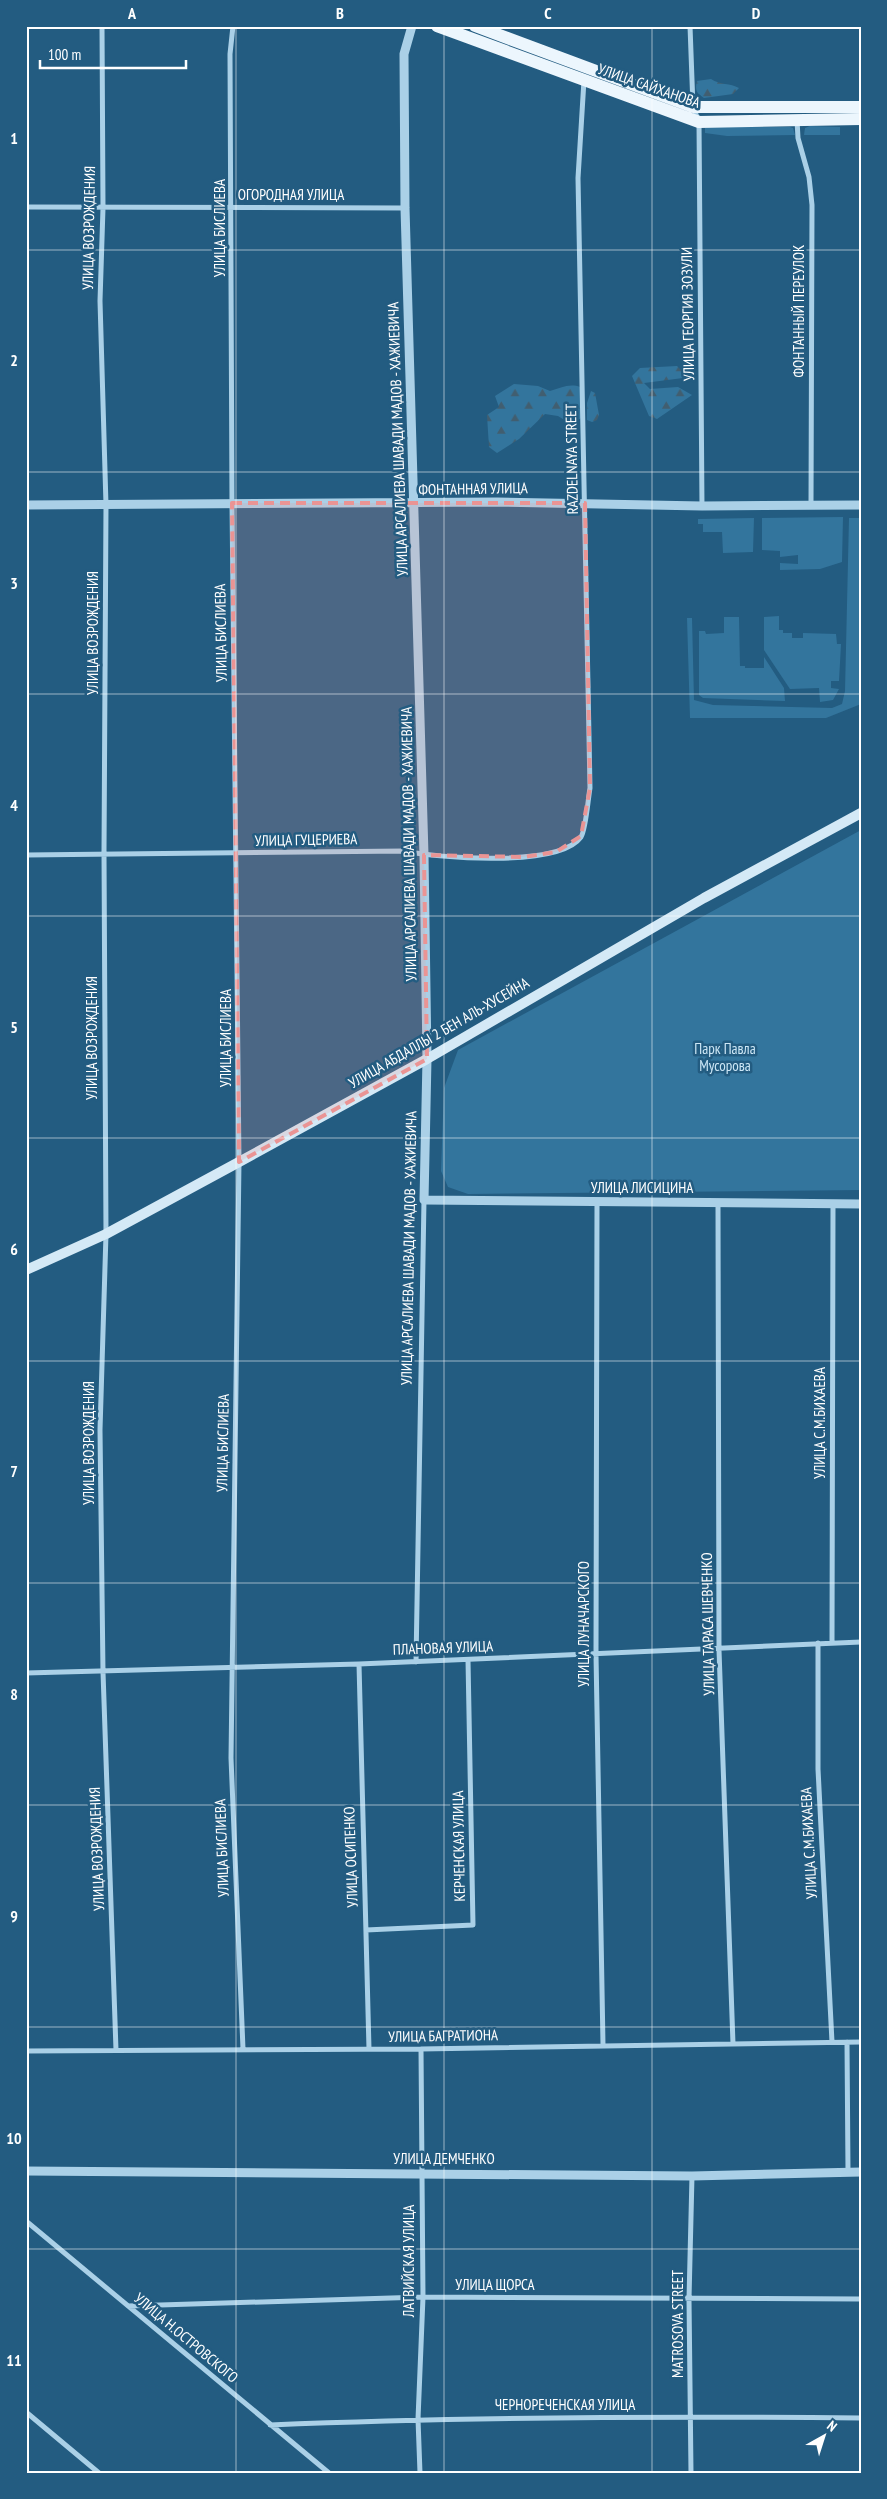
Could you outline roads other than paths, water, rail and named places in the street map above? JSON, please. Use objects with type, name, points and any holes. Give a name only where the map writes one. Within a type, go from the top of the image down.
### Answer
[{"type":"main road","name":"УЛИЦА САЙХАНОВА","points":[[437,26],[699,122],[861,119]]},
{"type":"main road","name":"УЛИЦА САЙХАНОВА","points":[[475,26],[694,107],[861,107]]},
{"type":"main road","name":"УЛИЦА АБДАЛЛЫ 2 БЕН АЛЬ-ХУСЕЙНА","points":[[26,1270],[106,1234],[239,1162],[427,1058],[704,898],[861,813]]},
{"type":"street","name":"УЛИЦА ВОЗРОЖДЕНИЯ","points":[[102,26],[103,208],[100,301],[106,506],[104,853],[106,1234],[100,1430],[103,1672],[116,2050]]},
{"type":"street","name":"УЛИЦА БИСЛИЕВА","points":[[233,26],[230,54],[232,503],[239,1162],[232,1758],[243,2050]]},
{"type":"street","name":"УЛИЦА АРСАЛИЕВА ШАВАДИ МАДОВ - ХАЖИЕВИЧА","points":[[412,26],[404,54],[405,208],[424,855],[427,1058],[416,1662]]},
{"type":"street","name":"УЛИЦА ГЕОРГИЯ ЗОЗУЛИ","points":[[690,26],[694,107],[699,122],[702,506]]},
{"type":"street","name":"RAZDELNAYA STREET","points":[[581,836],[590,788],[578,178],[584,80]]},
{"type":"street","name":"ФОНТАННЫЙ ПЕРЕУЛОК","points":[[797,119],[798,138],[809,177],[812,205],[811,506]]},
{"type":"street","name":"ОГОРОДНАЯ УЛИЦА","points":[[26,207],[405,208]]},
{"type":"street","name":"ФОНТАННАЯ УЛИЦА","points":[[26,505],[585,503],[702,506],[861,505]]},
{"type":"street","name":"УЛИЦА ГУЦЕРИЕВА","points":[[26,855],[404,851],[424,855],[476,858],[524,857],[556,852],[570,846],[581,836]]},
{"type":"street","name":"УЛИЦА ЛИСИЦИНА","points":[[424,1200],[861,1204]]},
{"type":"street","name":"УЛИЦА ЛУНАЧАРСКОГО","points":[[598,1202],[596,1655],[603,2045]]},
{"type":"street","name":"УЛИЦА ТАРАСА ШЕВЧЕНКО","points":[[718,1203],[719,1650],[733,2044]]},
{"type":"street","name":"УЛИЦА С.М.БИХАЕВА","points":[[832,1642],[833,1204]]},
{"type":"street","name":"ПЛАНОВАЯ УЛИЦА","points":[[26,1673],[416,1662],[719,1650],[832,1642],[861,1642]]},
{"type":"street","name":"УЛИЦА С.М.БИХАЕВА","points":[[818,1643],[818,1768],[832,2042]]},
{"type":"street","name":"КЕРЧЕНСКАЯ УЛИЦА","points":[[366,1930],[473,1925],[468,1660]]},
{"type":"street","name":"УЛИЦА ОСИПЕНКО","points":[[358,1664],[369,2049]]},
{"type":"street","points":[[847,2042],[848,2171]]},
{"type":"street","name":"УЛИЦА БАГРАТИОНА","points":[[26,2051],[421,2049],[861,2042]]},
{"type":"street","name":"ЛАТВИЙСКАЯ УЛИЦА","points":[[420,2473],[418,2419],[423,2296],[421,2049]]},
{"type":"street","name":"УЛИЦА ДЕМЧЕНКО","points":[[26,2171],[421,2172],[692,2176],[861,2172]]},
{"type":"street","name":"MATROSOVA STREET","points":[[691,2473],[689,2299],[692,2176]]},
{"type":"street","name":"УЛИЦА Н.ОСТРОВСКОГО","points":[[26,2221],[329,2473]]},
{"type":"street","name":"УЛИЦА ЩОРСА","points":[[128,2306],[423,2296],[861,2299]]},
{"type":"street","points":[[26,2412],[99,2473]]},
{"type":"street","name":"ЧЕРНОРЕЧЕНСКАЯ УЛИЦА","points":[[270,2425],[418,2419],[861,2418]]},
{"type":"park label","name":"Парк Павла Мусорова","points":[[725,1058]]}]
